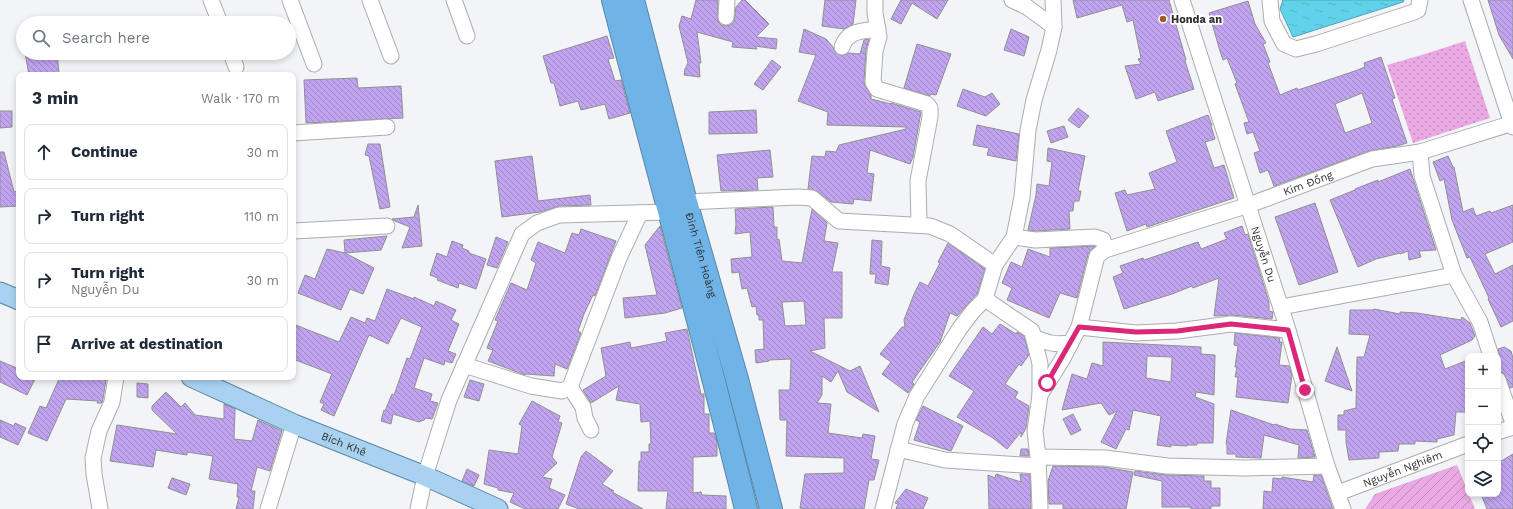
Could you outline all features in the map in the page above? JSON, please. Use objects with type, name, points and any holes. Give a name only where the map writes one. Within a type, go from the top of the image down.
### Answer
[{"type":"highway","name":"Đinh Tiên Hoàng","points":[[613,0],[677,207],[737,379],[771,509]]},
{"type":"highway","name":"Đinh Tiên Hoàng","points":[[633,0],[716,384],[746,509]]},
{"type":"main road","points":[[0,292],[16,299]]},
{"type":"main road","name":"Bích Khê","points":[[198,380],[294,424],[425,476],[498,509]]},
{"type":"street","points":[[211,0],[217,16]]},
{"type":"street","points":[[290,0],[314,64]]},
{"type":"street","points":[[370,0],[391,56]]},
{"type":"street","points":[[454,0],[467,36]]},
{"type":"street","points":[[726,17],[727,0]]},
{"type":"street","points":[[875,0],[875,13],[879,37],[874,59],[874,86],[877,89],[927,104],[930,108],[930,117],[918,181],[919,224]]},
{"type":"street","points":[[1012,0],[1027,7],[1054,27]]},
{"type":"street","points":[[883,509],[905,424],[917,396],[960,328],[973,311],[985,299],[995,266],[1014,237],[1022,197],[1028,130],[1034,100],[1049,50],[1054,27],[1054,0]]},
{"type":"street","name":"Nguyễn Du","points":[[1182,0],[1249,204],[1288,330],[1327,466],[1344,509]]},
{"type":"street","points":[[1270,0],[1272,21],[1284,44],[1296,49],[1316,44],[1414,12],[1418,10],[1420,0]]},
{"type":"street","points":[[1472,0],[1513,125]]},
{"type":"street","points":[[842,47],[845,39],[856,32],[878,29]]},
{"type":"street","name":"Kim Đồng","points":[[1105,250],[1249,204],[1372,160],[1420,152],[1513,125]]},
{"type":"street","points":[[296,133],[387,127]]},
{"type":"street","points":[[1420,152],[1422,176],[1454,275],[1480,322],[1490,353]]},
{"type":"street","points":[[418,509],[425,476],[449,400],[522,234],[537,223],[559,215],[640,213],[677,207],[798,197],[812,198],[839,221],[919,224],[930,226],[950,234],[995,266]]},
{"type":"street","points":[[464,365],[531,386],[562,391],[570,387],[619,258],[640,213]]},
{"type":"street","points":[[296,231],[387,226]]},
{"type":"street","points":[[1014,237],[1035,240],[1095,237],[1103,240],[1105,250],[1097,256],[1079,327],[1040,395]]},
{"type":"street","points":[[1281,307],[1454,275]]},
{"type":"street","points":[[985,299],[1032,331],[1040,364],[1040,395],[1035,431],[1040,509]]},
{"type":"street","points":[[1079,327],[1136,332],[1177,331],[1231,324],[1288,330]]},
{"type":"street","points":[[1033,337],[1049,344],[1071,342]]},
{"type":"street","points":[[100,509],[93,458],[99,431],[112,402],[116,380]]},
{"type":"street","points":[[570,387],[583,406],[585,418],[591,430]]},
{"type":"street","points":[[1501,389],[1513,423]]},
{"type":"street","points":[[268,509],[294,424]]},
{"type":"street","points":[[1501,431],[1513,427]]},
{"type":"street","name":"Nguyễn Nghiêm","points":[[1338,493],[1465,445]]},
{"type":"street","points":[[898,449],[945,460],[1038,462],[1105,458],[1175,466],[1244,468],[1327,466]]},
{"type":"shaded area","points":[[1465,41],[1490,118],[1413,143],[1387,65]]},
{"type":"shaded area","points":[[1457,465],[1465,485],[1465,497],[1470,497],[1475,509],[1365,509],[1375,494]]},
{"type":"water","points":[[1283,0],[1404,0],[1403,2],[1293,37],[1280,9]]},
{"type":"building","points":[[696,0],[718,0],[718,21],[721,25],[726,26],[734,22],[736,7],[742,0],[745,0],[769,24],[756,37],[777,39],[776,49],[755,46],[757,49],[732,47],[733,42],[697,32],[701,63],[699,63],[700,77],[684,75],[688,63],[679,26],[682,16],[691,19]]},
{"type":"building","points":[[825,0],[856,0],[853,24],[844,29],[822,26]]},
{"type":"building","points":[[901,0],[948,0],[937,19],[912,3],[901,24],[891,19]]},
{"type":"building","points":[[1073,0],[1169,0],[1194,89],[1158,101],[1155,92],[1136,99],[1125,66],[1141,64],[1138,59],[1141,58],[1133,20],[1127,22],[1122,5],[1077,18]]},
{"type":"building","points":[[1488,0],[1513,0],[1513,59],[1499,35]]},
{"type":"building","points":[[1248,1],[1255,24],[1266,43],[1263,44],[1270,62],[1268,63],[1280,95],[1297,88],[1298,90],[1355,71],[1365,67],[1364,63],[1381,57],[1395,98],[1392,99],[1407,143],[1369,151],[1274,186],[1268,170],[1260,173],[1254,153],[1260,151],[1253,132],[1247,134],[1244,123],[1249,122],[1235,84],[1237,83],[1227,58],[1223,60],[1209,13]],"holes":[[[1362,93],[1372,123],[1345,133],[1335,104]]]},
{"type":"building","points":[[804,29],[826,39],[833,47],[835,52],[842,56],[848,53],[860,54],[864,40],[869,39],[866,50],[864,81],[865,86],[871,95],[871,99],[921,112],[913,157],[910,164],[870,150],[867,173],[874,174],[871,201],[854,199],[853,204],[831,202],[817,191],[808,189],[812,156],[825,157],[826,151],[836,152],[839,145],[906,129],[906,127],[827,125],[828,112],[798,101],[816,55],[799,52]]},
{"type":"building","points":[[1011,29],[1029,37],[1024,56],[1004,50]]},
{"type":"building","points":[[607,36],[614,58],[608,59],[615,81],[621,80],[630,113],[609,119],[605,104],[581,110],[578,101],[560,106],[554,83],[551,83],[543,56]]},
{"type":"building","points":[[917,44],[951,54],[936,95],[930,94],[930,96],[904,88]]},
{"type":"building","points":[[26,60],[58,60],[59,72],[28,72]]},
{"type":"building","points":[[772,60],[781,67],[763,90],[754,84]]},
{"type":"building","points":[[357,78],[358,88],[401,86],[403,118],[306,123],[304,80]]},
{"type":"building","points":[[963,89],[985,97],[992,93],[1000,104],[986,116],[957,106]]},
{"type":"building","points":[[1078,108],[1089,116],[1079,128],[1068,120]]},
{"type":"building","points":[[756,110],[757,133],[709,134],[709,112]]},
{"type":"building","points":[[0,111],[12,111],[12,127],[0,128]]},
{"type":"building","points":[[1208,115],[1215,139],[1205,142],[1214,168],[1224,165],[1234,198],[1147,227],[1146,224],[1127,231],[1115,193],[1125,190],[1127,195],[1155,189],[1149,173],[1177,162],[1166,131]]},
{"type":"building","points":[[977,125],[1019,134],[1016,161],[987,155],[989,148],[973,145]]},
{"type":"building","points":[[1064,126],[1068,137],[1051,143],[1047,131]]},
{"type":"building","points":[[368,144],[380,144],[390,207],[380,209],[369,156],[365,155]]},
{"type":"building","points":[[1048,148],[1085,156],[1078,191],[1081,191],[1079,201],[1074,201],[1073,211],[1069,211],[1070,229],[1028,230],[1037,184],[1049,186],[1052,162],[1047,161]]},
{"type":"building","points":[[770,150],[773,177],[757,178],[758,190],[721,191],[717,155]]},
{"type":"building","points":[[0,152],[4,152],[14,192],[16,192],[16,206],[0,207]]},
{"type":"building","points":[[532,156],[538,201],[590,195],[591,205],[559,206],[540,212],[502,217],[495,161]]},
{"type":"building","points":[[1448,156],[1454,167],[1463,212],[1473,208],[1476,216],[1490,211],[1491,213],[1513,205],[1513,242],[1485,254],[1495,274],[1513,265],[1513,321],[1501,327],[1470,257],[1467,258],[1452,220],[1444,179],[1440,181],[1433,162]]},
{"type":"building","points":[[1410,169],[1436,250],[1419,251],[1421,257],[1409,260],[1408,251],[1376,259],[1358,267],[1330,200],[1378,180],[1378,182]]},
{"type":"building","points":[[1315,203],[1338,272],[1299,285],[1275,217]]},
{"type":"building","points":[[418,205],[422,246],[402,248],[410,227],[392,219],[414,217]]},
{"type":"building","points":[[773,207],[774,227],[777,227],[777,240],[779,239],[782,261],[802,263],[812,209],[827,223],[824,241],[838,243],[832,272],[842,272],[842,318],[824,318],[825,348],[810,351],[850,371],[860,366],[879,412],[847,392],[838,371],[831,382],[822,376],[822,395],[817,403],[831,404],[828,433],[862,438],[863,434],[875,436],[871,459],[879,460],[874,480],[869,480],[864,509],[800,508],[805,474],[844,473],[844,458],[786,456],[787,420],[780,420],[779,390],[790,390],[791,359],[769,360],[756,363],[755,350],[764,349],[763,320],[759,320],[756,306],[752,307],[747,288],[742,289],[739,272],[732,273],[731,259],[752,257],[750,232],[735,234],[735,209]],"holes":[[[804,301],[806,325],[785,326],[782,302]]]},
{"type":"building","points":[[660,226],[682,308],[665,313],[625,318],[623,298],[657,295],[645,245]]},
{"type":"building","points":[[1242,226],[1245,235],[1248,234],[1269,302],[1269,311],[1273,312],[1272,319],[1232,315],[1214,316],[1219,278],[1193,288],[1192,286],[1124,309],[1113,277],[1123,273],[1120,266],[1143,258],[1144,260],[1198,242],[1201,249],[1227,239],[1224,233]]},
{"type":"building","points":[[581,229],[616,241],[595,296],[593,295],[584,314],[578,331],[581,333],[567,369],[555,364],[554,376],[525,375],[488,361],[493,350],[487,348],[498,321],[495,320],[511,283],[527,290],[536,263],[531,260],[538,242],[565,253],[572,233],[579,235]]},
{"type":"building","points":[[387,236],[381,250],[345,253],[344,240]]},
{"type":"building","points":[[496,237],[508,242],[497,268],[487,265]]},
{"type":"building","points":[[872,240],[882,241],[881,266],[890,268],[888,285],[875,283],[876,274],[870,274]]},
{"type":"building","points":[[452,241],[463,245],[462,248],[469,251],[469,253],[486,259],[476,289],[459,283],[458,288],[437,280],[438,278],[430,275],[437,253],[447,257]]},
{"type":"building","points":[[948,243],[985,269],[977,294],[957,316],[950,313],[940,342],[912,382],[914,384],[908,393],[882,374],[891,362],[880,354],[902,327],[905,327],[904,320],[920,282],[928,286]]},
{"type":"building","points":[[1095,246],[1088,254],[1077,298],[1060,293],[1049,318],[1007,300],[1012,288],[1002,283],[1011,262],[1022,267],[1028,249],[1050,257],[1050,248]]},
{"type":"building","points":[[327,249],[345,253],[374,268],[363,294],[350,289],[341,310],[298,293],[305,275],[315,279]]},
{"type":"building","points":[[387,289],[414,299],[414,297],[434,306],[436,301],[456,310],[451,320],[459,324],[448,351],[456,354],[452,363],[445,361],[444,365],[424,358],[414,388],[432,394],[430,401],[438,403],[432,419],[426,418],[419,422],[393,414],[391,424],[381,421],[384,410],[385,411],[392,394],[394,395],[407,358],[410,359],[422,327],[401,318],[388,344],[369,335],[334,416],[321,410],[324,404],[320,402],[332,374],[296,360],[296,325],[339,342],[351,317],[365,323],[367,318],[375,321]]},
{"type":"building","points":[[1350,310],[1373,310],[1400,314],[1400,312],[1417,313],[1461,320],[1462,317],[1470,323],[1475,336],[1472,340],[1440,355],[1445,369],[1465,361],[1465,412],[1456,412],[1454,435],[1437,439],[1437,442],[1415,441],[1415,444],[1399,444],[1398,451],[1379,452],[1379,458],[1349,460],[1346,430],[1338,430],[1338,415],[1344,415],[1344,411],[1356,408],[1357,357],[1364,357],[1370,335],[1349,334]]},
{"type":"building","points":[[1000,324],[1016,334],[1017,332],[1024,336],[1029,355],[1021,366],[1019,364],[1005,384],[1018,392],[1015,398],[1029,406],[1026,428],[1021,437],[1021,432],[1007,449],[993,438],[957,417],[974,391],[949,376],[983,327],[992,334]]},
{"type":"building","points":[[687,329],[701,394],[704,394],[704,414],[709,414],[709,433],[714,433],[717,442],[717,456],[693,457],[693,493],[701,492],[702,495],[726,496],[726,509],[666,509],[668,491],[638,491],[639,461],[641,461],[641,452],[649,452],[649,444],[651,444],[650,421],[641,422],[640,404],[616,400],[619,386],[591,403],[583,390],[606,376],[601,348],[630,342],[631,348],[667,341],[665,333]]},
{"type":"building","points":[[1235,333],[1280,338],[1279,342],[1282,342],[1279,365],[1289,366],[1292,375],[1288,403],[1236,397],[1238,377],[1235,377],[1237,367],[1235,367],[1238,346],[1234,345]]},
{"type":"building","points":[[1103,342],[1201,347],[1201,354],[1215,355],[1214,395],[1196,392],[1195,397],[1214,404],[1213,443],[1197,443],[1197,445],[1187,446],[1171,445],[1171,447],[1157,445],[1161,416],[1133,410],[1129,430],[1126,429],[1116,449],[1101,442],[1117,411],[1109,415],[1101,403],[1062,410],[1072,374],[1087,379],[1092,363],[1103,366]],"holes":[[[1147,356],[1172,357],[1171,382],[1146,378]]]},
{"type":"building","points":[[1337,347],[1352,391],[1325,381]]},
{"type":"building","points":[[1504,347],[1511,351],[1513,358],[1513,387],[1510,388],[1504,373],[1501,372],[1501,353],[1499,353],[1498,349]]},
{"type":"building","points":[[0,361],[16,368],[16,380],[34,380],[27,395],[0,382]]},
{"type":"building","points":[[59,380],[106,380],[102,403],[97,403],[98,401],[66,399],[47,441],[28,433],[40,406],[46,408]]},
{"type":"building","points":[[470,380],[484,384],[479,401],[464,397]]},
{"type":"building","points":[[137,383],[148,384],[148,398],[137,397]]},
{"type":"building","points":[[166,392],[181,407],[185,403],[195,415],[224,419],[224,404],[235,409],[234,439],[252,441],[258,420],[282,431],[270,471],[257,467],[251,491],[255,491],[253,509],[236,509],[239,497],[237,497],[238,484],[209,479],[213,456],[187,452],[187,455],[156,450],[153,467],[110,461],[117,425],[177,434],[152,410],[152,406]]},
{"type":"building","points":[[532,401],[560,416],[558,422],[562,423],[552,457],[557,463],[542,477],[552,479],[549,488],[565,495],[558,509],[525,509],[510,502],[514,493],[498,490],[498,488],[484,484],[489,450],[518,454],[522,426],[519,424]]},
{"type":"building","points":[[923,406],[963,426],[951,451],[914,440],[920,422],[916,420]]},
{"type":"building","points":[[1231,410],[1274,425],[1275,424],[1290,429],[1307,430],[1315,457],[1298,458],[1299,445],[1264,435],[1261,458],[1236,457],[1236,454],[1227,454],[1226,444]]},
{"type":"building","points":[[1073,414],[1081,430],[1071,435],[1063,419]]},
{"type":"building","points":[[0,420],[14,426],[15,423],[26,428],[18,445],[0,437]]},
{"type":"building","points":[[1021,449],[1028,449],[1029,456],[1020,456]]},
{"type":"building","points":[[586,451],[613,471],[602,484],[614,491],[611,491],[612,492],[643,509],[579,509],[566,504],[581,457]]},
{"type":"building","points":[[1513,454],[1513,509],[1487,509],[1482,497],[1501,497],[1501,461]]},
{"type":"building","points":[[1053,466],[1104,467],[1133,472],[1126,509],[1063,509],[1063,504],[1049,504],[1048,481]]},
{"type":"building","points":[[467,469],[479,475],[474,486],[462,481]]},
{"type":"building","points":[[1135,471],[1167,475],[1204,476],[1204,481],[1211,481],[1211,488],[1220,488],[1220,506],[1211,506],[1211,509],[1162,507],[1162,481],[1134,475]]},
{"type":"building","points":[[996,474],[1021,482],[1020,474],[1030,474],[1031,509],[989,509],[988,475],[995,478]]},
{"type":"building","points":[[1314,475],[1321,475],[1333,509],[1263,509],[1264,491],[1272,492],[1273,478],[1282,479],[1282,477],[1313,482]]},
{"type":"building","points":[[172,478],[190,484],[186,495],[168,488]]},
{"type":"building","points":[[906,489],[928,498],[923,509],[896,509],[898,504],[895,503]]},
{"type":"place","name":"Honda an","points":[[1163,19]]},
{"type":"route","points":[[1047,383],[1062,360],[1079,327],[1136,332],[1177,331],[1231,324],[1288,330],[1305,390]]}]
